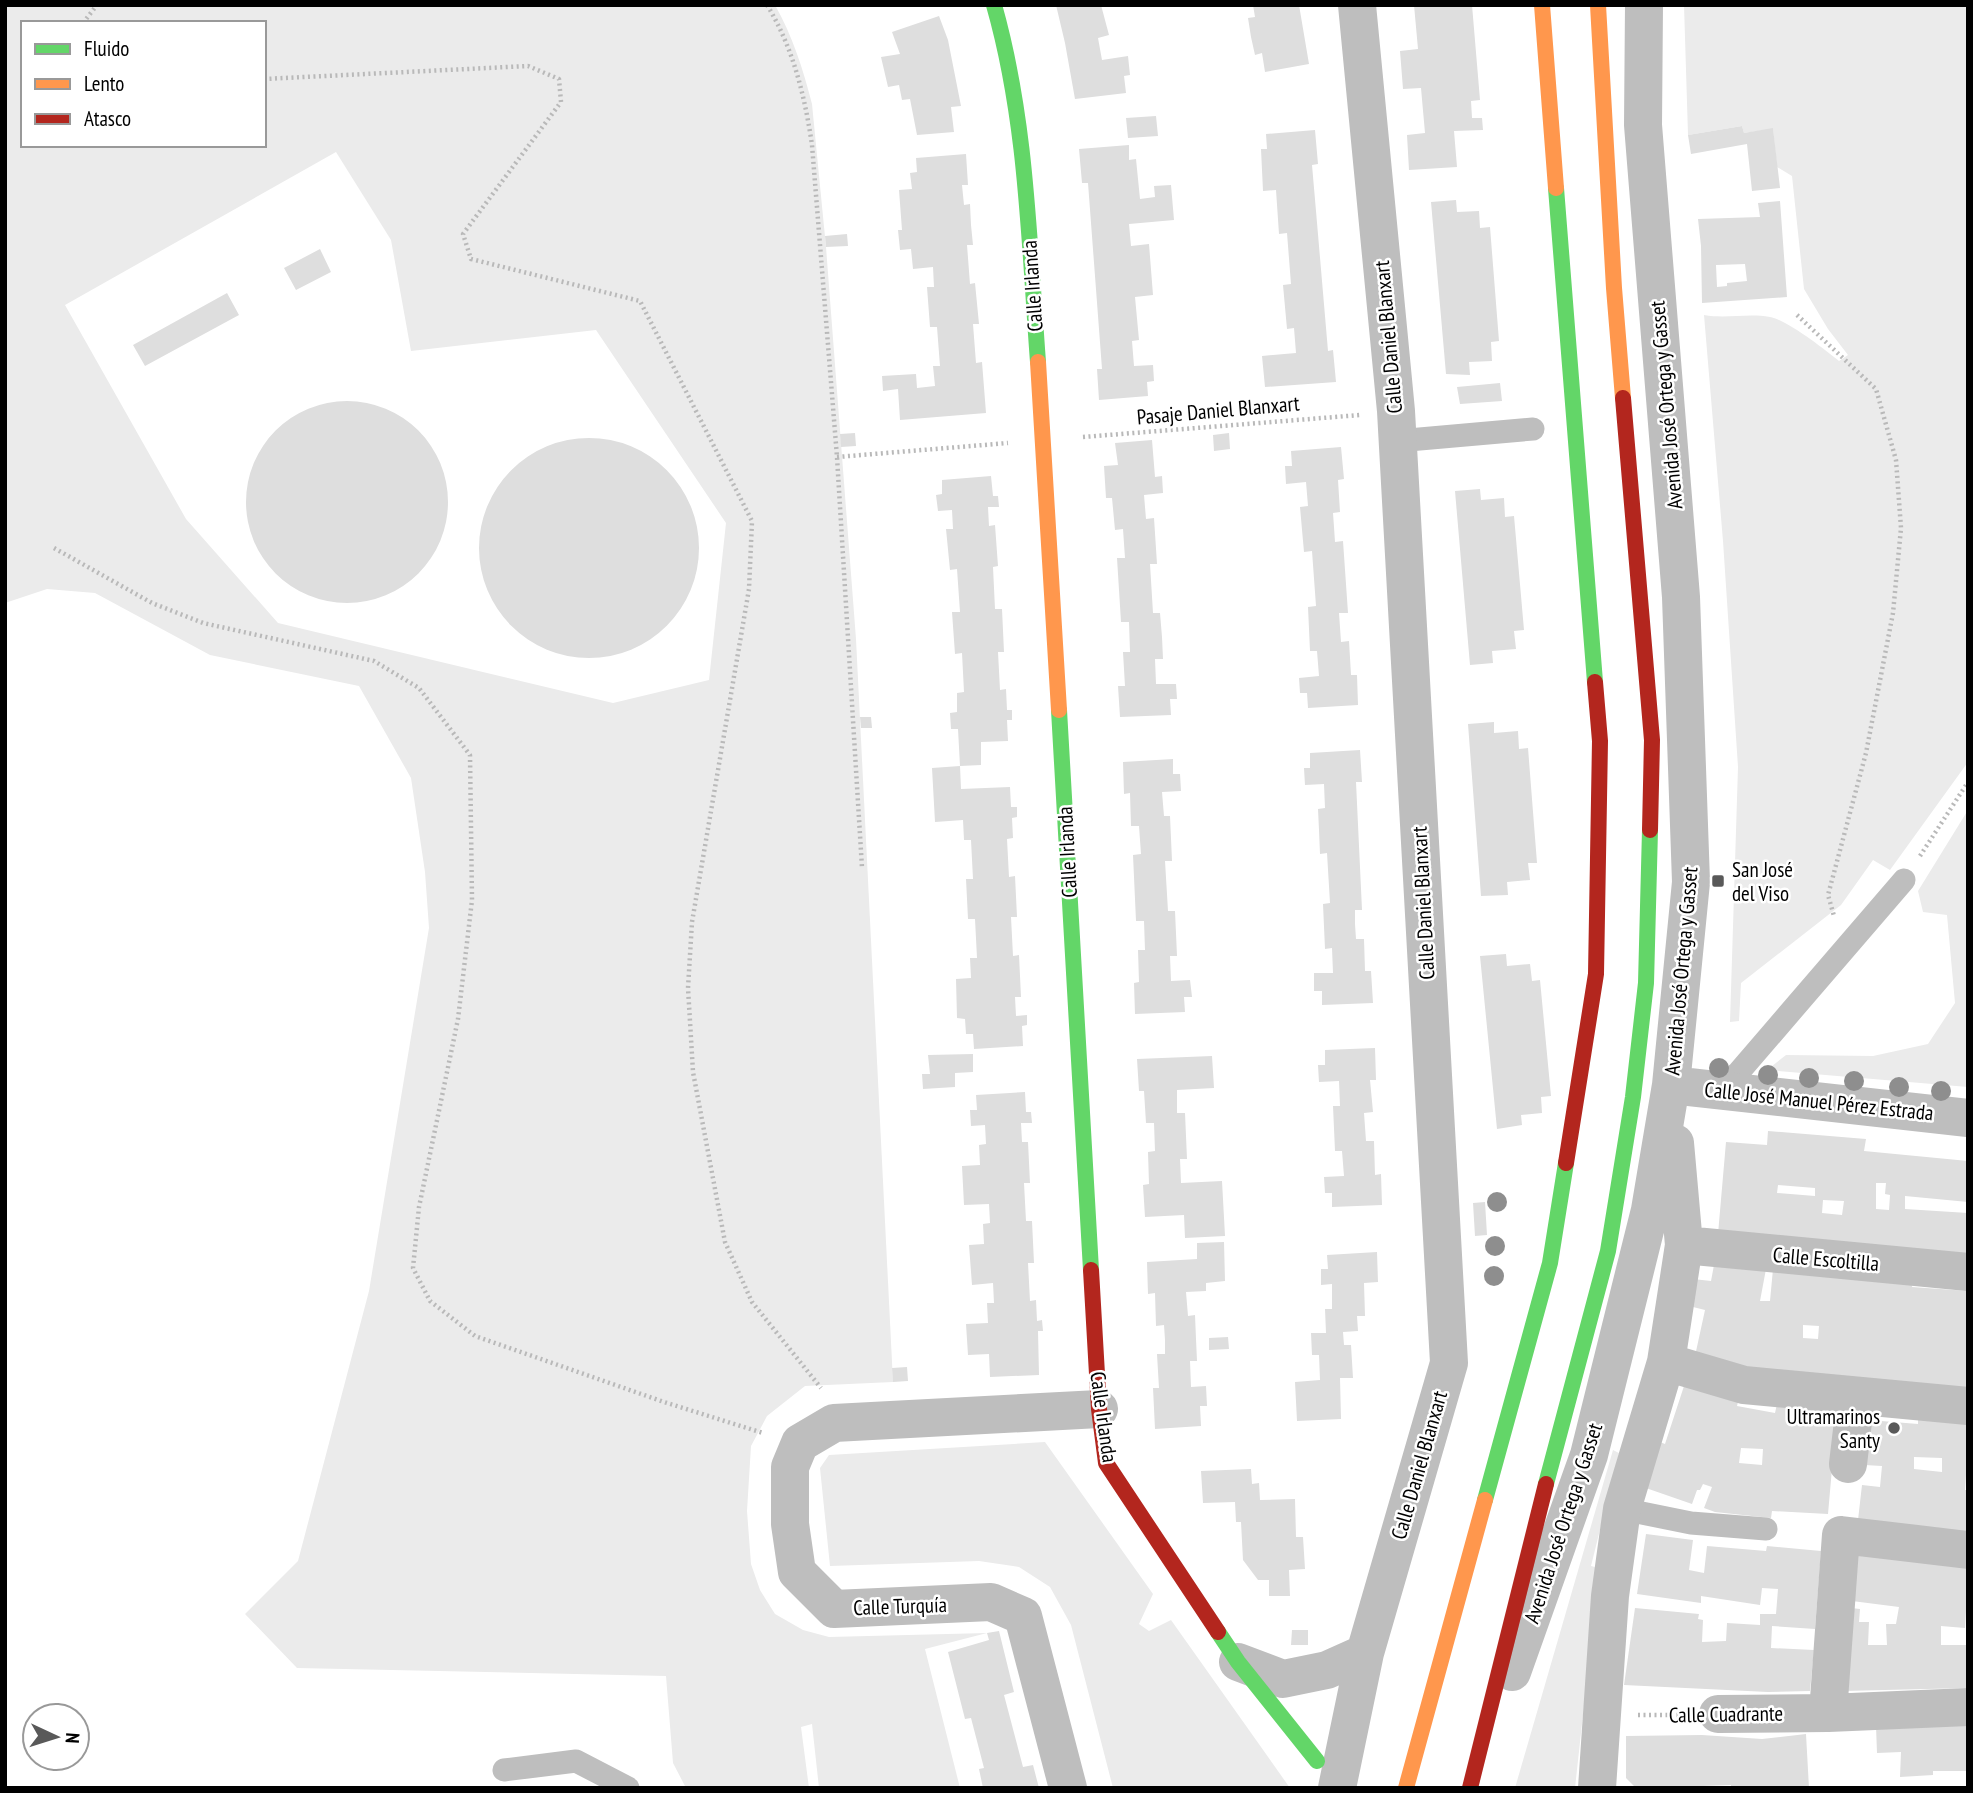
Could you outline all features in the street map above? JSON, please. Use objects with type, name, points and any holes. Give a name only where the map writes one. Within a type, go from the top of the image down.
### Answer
[{"type":"main road","name":"Calle Irlanda","points":[[994,5],[1009,54],[1020,127],[1041,400],[1099,1409],[1106,1463],[1238,1662],[1327,1774]]},
{"type":"main road","points":[[1406,1788],[1550,1263],[1596,974],[1600,741],[1542,5]]},
{"type":"main road","name":"Avenida José Ortega y Gasset","points":[[1471,1785],[1534,1527],[1608,1251],[1633,1097],[1646,983],[1652,740],[1614,288],[1598,5]]},
{"type":"street","name":"Calle Daniel Blanxart","points":[[1327,1774],[1449,1363],[1398,441],[1357,5]]},
{"type":"street","name":"Avenida José Ortega y Gasset","points":[[1471,1785],[1562,1537],[1589,1455],[1650,1210],[1671,1085],[1691,882],[1681,597],[1643,125],[1644,5]]},
{"type":"street","points":[[1597,1788],[1610,1596],[1622,1509],[1666,1362],[1684,1245],[1671,1085]]},
{"type":"street","name":"Calle José Manuel Pérez Estrada","points":[[1671,1085],[1968,1118]]},
{"type":"street","name":"Calle Escoltilla","points":[[1684,1245],[1968,1272]]},
{"type":"street","points":[[1666,1362],[1744,1385],[1968,1406]]},
{"type":"street","points":[[1848,1464],[1856,1396]]},
{"type":"street","points":[[800,1443],[834,1423],[1099,1409]]},
{"type":"street","name":"Calle Turquía","points":[[800,1443],[790,1467],[790,1524],[797,1572],[834,1609],[991,1602],[1023,1616],[1068,1788]]},
{"type":"street","points":[[1828,1713],[1842,1535],[1968,1550]]},
{"type":"street","points":[[1238,1662],[1283,1679],[1327,1670],[1365,1653]]},
{"type":"street","name":"Calle Cuadrante","points":[[1717,1714],[1968,1707]]},
{"type":"lane","points":[[1398,441],[1533,429]]},
{"type":"lane","points":[[1715,1090],[1738,1073],[1904,880]]},
{"type":"lane","points":[[1622,1509],[1691,1523],[1766,1529]]},
{"type":"lane","points":[[504,1770],[576,1760],[628,1788]]},
{"type":"path","points":[[85,21],[97,5]]},
{"type":"path","points":[[767,5],[781,28],[806,106],[812,145],[838,457],[862,868]]},
{"type":"path","points":[[266,79],[528,66],[559,79],[561,102],[463,234],[471,259],[640,301],[752,521],[749,589],[692,922],[688,988],[693,1072],[725,1242],[752,1302],[820,1385],[834,1423]]},
{"type":"path","points":[[1797,315],[1876,389],[1896,460],[1901,528],[1893,613],[1866,753],[1828,895],[1835,921],[1849,944]]},
{"type":"path","name":"Pasaje Daniel Blanxart","points":[[1079,437],[1360,415]]},
{"type":"path","points":[[838,457],[1011,443]]},
{"type":"path","points":[[54,548],[152,603],[203,623],[374,662],[419,688],[470,755],[472,900],[458,1019],[419,1207],[413,1268],[430,1301],[475,1336],[664,1402],[800,1443]]},
{"type":"path","points":[[1904,880],[1968,782]]},
{"type":"path","name":"Calle Cuadrante","points":[[1637,1715],[1717,1714]]},
{"type":"shaded area","points":[[5,5],[775,5],[797,53],[812,104],[826,247],[856,639],[893,1382],[805,1386],[767,1416],[751,1446],[747,1511],[751,1564],[760,1590],[775,1614],[803,1630],[829,1637],[987,1633],[925,1649],[960,1788],[819,1788],[812,1724],[801,1727],[809,1788],[686,1788],[673,1763],[666,1676],[297,1668],[245,1614],[298,1561],[369,1291],[429,928],[425,872],[411,778],[359,686],[210,655],[95,593],[47,589],[5,603]],"holes":[[[336,152],[391,240],[411,351],[596,330],[726,523],[709,680],[613,703],[278,623],[186,519],[65,305]]]},
{"type":"shaded area","points":[[1684,5],[1968,5],[1968,762],[1890,870],[1873,860],[1841,905],[1741,983],[1739,1021],[1730,1022],[1738,767],[1704,315],[1770,317],[1795,329],[1839,361],[1848,355],[1828,329],[1804,289],[1792,176],[1777,167],[1773,129],[1744,133],[1742,126],[1688,135]]},
{"type":"shaded area","points":[[1968,810],[1968,1087],[1767,1070],[1786,1055],[1873,1056],[1928,1044],[1955,1003],[1947,915],[1923,912],[1918,891]]},
{"type":"shaded area","points":[[1045,1442],[1153,1594],[1139,1624],[1149,1631],[1171,1620],[1290,1788],[1113,1788],[1071,1625],[1050,1587],[1019,1567],[979,1561],[830,1566],[820,1468],[829,1455]]},
{"type":"shaded area","points":[[1613,1450],[1619,1453],[1591,1566],[1599,1568],[1575,1788],[1515,1788]]},
{"type":"building","points":[[1056,5],[1101,5],[1109,35],[1098,38],[1102,60],[1128,56],[1130,75],[1124,76],[1126,93],[1075,99]]},
{"type":"building","points":[[1253,5],[1299,5],[1309,64],[1265,72],[1262,53],[1255,55],[1251,37],[1248,18],[1255,17]]},
{"type":"building","points":[[1414,5],[1472,5],[1480,100],[1471,101],[1472,118],[1482,118],[1483,130],[1454,131],[1457,167],[1409,170],[1407,135],[1425,133],[1421,88],[1403,89],[1400,51],[1418,49]]},
{"type":"building","points":[[939,16],[948,40],[961,106],[951,107],[954,132],[917,135],[910,99],[902,100],[899,85],[888,87],[881,57],[900,54],[892,32]]},
{"type":"building","points":[[1156,116],[1158,136],[1128,138],[1126,118]]},
{"type":"building","points":[[1742,126],[1744,133],[1773,128],[1780,188],[1752,191],[1747,144],[1691,154],[1688,135]]},
{"type":"building","points":[[1315,130],[1318,164],[1312,165],[1328,351],[1333,350],[1336,382],[1265,387],[1262,356],[1296,353],[1294,328],[1287,329],[1283,285],[1291,284],[1287,233],[1279,234],[1276,190],[1263,191],[1261,149],[1267,149],[1266,134]]},
{"type":"building","points":[[1129,145],[1129,160],[1136,159],[1140,199],[1155,197],[1154,186],[1171,185],[1174,220],[1129,224],[1131,246],[1149,244],[1153,295],[1135,297],[1139,340],[1132,341],[1134,366],[1153,365],[1154,381],[1147,382],[1148,396],[1099,400],[1097,369],[1102,369],[1088,183],[1082,183],[1079,149]]},
{"type":"building","points":[[966,154],[968,185],[962,185],[964,205],[970,204],[973,245],[967,245],[970,284],[975,283],[979,324],[973,324],[976,363],[982,362],[986,413],[900,420],[898,389],[883,391],[882,376],[916,374],[917,388],[935,386],[933,366],[940,366],[937,327],[930,327],[927,287],[934,287],[933,267],[913,269],[911,249],[900,250],[898,230],[902,230],[899,190],[912,189],[910,173],[917,172],[916,158]]},
{"type":"building","points":[[1456,200],[1457,212],[1479,211],[1480,228],[1490,227],[1499,341],[1491,342],[1492,361],[1469,362],[1470,375],[1446,374],[1431,202]]},
{"type":"building","points":[[1780,201],[1787,297],[1702,303],[1698,219],[1760,217],[1758,203]],"holes":[[[1745,264],[1747,281],[1717,287],[1716,265]]]},
{"type":"building","points":[[847,234],[848,246],[826,247],[825,236]]},
{"type":"building","points":[[320,249],[331,272],[296,290],[284,268]]},
{"type":"building","points":[[227,293],[239,315],[145,366],[133,345]]},
{"type":"building","points":[[1500,383],[1502,401],[1460,404],[1457,387]]},
{"type":"building","points":[[347,401],[367,403],[385,409],[403,418],[418,431],[431,446],[440,464],[446,482],[446,522],[440,540],[431,558],[418,573],[403,586],[385,595],[367,601],[347,603],[327,601],[309,595],[291,586],[276,573],[263,558],[254,540],[248,522],[246,502],[248,482],[254,464],[263,446],[276,431],[291,418],[309,409],[327,403]]},
{"type":"building","points":[[855,433],[856,446],[841,447],[840,434]]},
{"type":"building","points":[[1229,433],[1230,449],[1214,451],[1213,435]]},
{"type":"building","points":[[578,438],[600,438],[631,446],[650,456],[667,470],[681,487],[691,506],[699,548],[691,590],[681,609],[667,626],[650,640],[631,650],[600,658],[578,658],[537,645],[519,633],[504,618],[487,590],[479,559],[479,537],[492,496],[504,478],[519,463],[547,446]]},
{"type":"building","points":[[1152,440],[1155,477],[1162,476],[1163,493],[1144,495],[1146,519],[1154,518],[1157,564],[1150,564],[1153,613],[1160,613],[1162,637],[1163,659],[1155,659],[1156,684],[1176,684],[1177,699],[1170,699],[1171,715],[1120,717],[1118,686],[1125,686],[1123,652],[1130,652],[1129,622],[1121,622],[1117,558],[1125,558],[1123,529],[1115,530],[1112,498],[1106,498],[1104,466],[1118,465],[1115,443]]},
{"type":"building","points":[[1341,447],[1344,479],[1338,480],[1340,512],[1333,513],[1335,542],[1343,541],[1348,613],[1339,613],[1341,642],[1349,641],[1351,675],[1357,675],[1358,705],[1308,708],[1307,693],[1300,693],[1299,678],[1319,676],[1317,651],[1310,651],[1308,607],[1316,606],[1312,551],[1304,552],[1300,507],[1308,506],[1306,482],[1286,484],[1285,466],[1292,466],[1291,451]]},
{"type":"building","points":[[991,476],[993,496],[998,496],[999,507],[988,507],[989,526],[995,525],[998,566],[993,567],[995,609],[1002,609],[1004,652],[998,652],[1000,690],[1006,689],[1007,710],[1012,710],[1012,720],[1007,720],[1008,741],[981,742],[981,765],[960,766],[958,729],[951,729],[950,713],[957,712],[957,693],[964,692],[962,653],[955,654],[952,612],[960,612],[957,569],[950,570],[946,529],[953,529],[952,510],[938,511],[936,495],[942,494],[942,480]]},
{"type":"building","points":[[1480,489],[1481,500],[1504,498],[1505,517],[1514,516],[1524,630],[1514,631],[1516,649],[1492,651],[1493,663],[1470,665],[1455,491]]},
{"type":"building","points":[[860,717],[871,717],[872,728],[861,728]]},
{"type":"building","points":[[1494,722],[1494,733],[1518,731],[1519,749],[1528,748],[1537,863],[1528,863],[1530,880],[1507,882],[1508,895],[1481,896],[1468,724]]},
{"type":"building","points":[[1360,750],[1362,782],[1356,782],[1362,910],[1355,910],[1355,924],[1356,939],[1364,939],[1365,971],[1371,971],[1373,1003],[1322,1005],[1322,991],[1314,991],[1314,973],[1333,973],[1332,948],[1325,949],[1323,904],[1330,903],[1327,853],[1320,854],[1318,809],[1325,808],[1324,784],[1305,785],[1304,768],[1310,768],[1310,753]]},
{"type":"building","points":[[1173,759],[1173,774],[1180,774],[1181,791],[1162,792],[1164,816],[1170,816],[1172,861],[1165,861],[1168,911],[1175,911],[1177,956],[1170,956],[1171,981],[1190,980],[1192,997],[1184,997],[1185,1012],[1135,1014],[1134,983],[1139,982],[1138,950],[1145,950],[1144,921],[1136,921],[1133,855],[1141,854],[1139,826],[1131,826],[1130,793],[1124,794],[1123,762]]},
{"type":"building","points":[[960,766],[961,789],[1010,787],[1011,807],[1017,807],[1017,817],[1012,818],[1013,838],[1007,839],[1009,877],[1015,876],[1017,917],[1011,917],[1013,956],[1019,955],[1021,997],[1015,997],[1016,1016],[1027,1015],[1027,1025],[1022,1026],[1023,1046],[974,1049],[973,1034],[966,1034],[965,1019],[957,1018],[956,979],[971,978],[970,958],[977,958],[975,919],[968,919],[966,879],[973,879],[971,840],[964,840],[963,820],[935,822],[932,768]]},
{"type":"building","points":[[1506,954],[1507,966],[1530,964],[1532,981],[1540,980],[1551,1096],[1541,1097],[1542,1113],[1521,1115],[1522,1125],[1497,1129],[1480,956]]},
{"type":"building","points":[[1375,1048],[1376,1080],[1370,1080],[1373,1112],[1364,1113],[1366,1141],[1374,1141],[1375,1175],[1381,1174],[1382,1205],[1332,1207],[1332,1193],[1325,1193],[1324,1177],[1344,1176],[1342,1151],[1335,1151],[1333,1106],[1340,1106],[1339,1081],[1319,1082],[1318,1065],[1325,1065],[1325,1050]]},
{"type":"building","points":[[973,1054],[973,1072],[955,1073],[955,1087],[923,1089],[922,1074],[930,1074],[928,1055]]},
{"type":"building","points":[[1212,1056],[1214,1088],[1177,1090],[1177,1113],[1185,1113],[1187,1159],[1180,1159],[1181,1183],[1222,1181],[1225,1236],[1185,1238],[1184,1215],[1145,1217],[1143,1185],[1149,1184],[1148,1152],[1155,1151],[1154,1123],[1146,1123],[1144,1091],[1139,1091],[1137,1059]]},
{"type":"building","points":[[1025,1092],[1026,1112],[1031,1112],[1032,1123],[1021,1123],[1022,1142],[1028,1142],[1030,1183],[1024,1183],[1026,1221],[1032,1221],[1034,1263],[1028,1263],[1030,1301],[1036,1300],[1037,1321],[1042,1320],[1043,1331],[1038,1331],[1039,1375],[990,1377],[989,1354],[968,1355],[966,1324],[988,1323],[987,1303],[994,1303],[993,1283],[972,1285],[969,1245],[984,1244],[983,1224],[990,1223],[989,1204],[964,1205],[962,1166],[980,1165],[979,1145],[986,1144],[985,1125],[971,1126],[970,1110],[977,1110],[976,1095]]},
{"type":"building","points":[[1768,1131],[1866,1139],[1864,1151],[1968,1161],[1968,1202],[1905,1196],[1905,1209],[1968,1213],[1968,1257],[1718,1234],[1726,1142],[1767,1145]],"holes":[[[1876,1183],[1886,1183],[1885,1194],[1890,1195],[1889,1210],[1876,1209]],[[1778,1185],[1815,1188],[1815,1196],[1777,1193]],[[1823,1200],[1844,1201],[1842,1215],[1822,1213]]]},
{"type":"building","points":[[1485,1202],[1487,1235],[1475,1236],[1473,1203]]},
{"type":"building","points":[[1224,1242],[1225,1281],[1206,1283],[1206,1291],[1186,1292],[1188,1316],[1195,1315],[1197,1361],[1190,1361],[1191,1387],[1206,1386],[1207,1406],[1200,1406],[1201,1426],[1155,1429],[1153,1388],[1159,1388],[1157,1354],[1165,1354],[1165,1340],[1164,1325],[1156,1326],[1155,1293],[1148,1294],[1147,1262],[1197,1259],[1197,1243]]},
{"type":"building","points":[[1377,1252],[1378,1282],[1364,1283],[1365,1316],[1357,1316],[1358,1331],[1343,1332],[1344,1345],[1351,1345],[1353,1378],[1340,1378],[1341,1419],[1297,1421],[1295,1382],[1320,1380],[1319,1355],[1312,1355],[1311,1333],[1326,1333],[1325,1309],[1332,1309],[1332,1284],[1321,1285],[1321,1269],[1328,1269],[1327,1255]]},
{"type":"building","points":[[1714,1265],[1766,1269],[1760,1301],[1770,1301],[1773,1269],[1913,1281],[1912,1287],[1968,1291],[1968,1388],[1770,1373],[1695,1356],[1705,1310],[1689,1306],[1693,1279],[1711,1281]],"holes":[[[1803,1325],[1819,1326],[1818,1339],[1803,1338]]]},
{"type":"building","points":[[1228,1337],[1229,1349],[1209,1350],[1209,1338]]},
{"type":"building","points":[[907,1367],[908,1381],[893,1382],[892,1368]]},
{"type":"building","points":[[1685,1383],[1738,1402],[1737,1406],[1775,1413],[1777,1404],[1837,1412],[1828,1514],[1772,1511],[1771,1518],[1715,1512],[1704,1508],[1712,1487],[1703,1484],[1700,1490],[1697,1490],[1692,1504],[1643,1487],[1655,1440],[1665,1444]],"holes":[[[1741,1448],[1763,1449],[1762,1465],[1739,1463]]]},
{"type":"building","points":[[1918,1417],[1968,1421],[1968,1475],[1965,1490],[1968,1490],[1968,1533],[1858,1520],[1862,1485],[1880,1487],[1882,1466],[1865,1465],[1869,1420],[1918,1424]],"holes":[[[1914,1457],[1942,1458],[1942,1472],[1914,1469]]]},
{"type":"building","points":[[1251,1469],[1252,1484],[1259,1483],[1260,1500],[1295,1499],[1296,1537],[1303,1537],[1305,1569],[1289,1570],[1290,1596],[1269,1596],[1269,1580],[1258,1580],[1243,1560],[1241,1522],[1236,1522],[1235,1502],[1203,1503],[1201,1471]]},
{"type":"building","points":[[1646,1534],[1693,1540],[1689,1570],[1704,1573],[1707,1546],[1766,1551],[1767,1546],[1821,1551],[1815,1629],[1772,1626],[1771,1648],[1814,1650],[1810,1691],[1768,1692],[1624,1685],[1635,1608],[1699,1614],[1698,1619],[1703,1620],[1702,1642],[1726,1641],[1727,1623],[1760,1625],[1760,1614],[1776,1614],[1778,1589],[1762,1588],[1760,1605],[1701,1596],[1701,1603],[1637,1594]]},
{"type":"building","points":[[1857,1554],[1968,1567],[1968,1612],[1966,1611],[1965,1628],[1941,1626],[1941,1645],[1968,1645],[1968,1688],[1843,1691],[1851,1608],[1860,1609],[1859,1622],[1869,1622],[1868,1645],[1887,1645],[1886,1624],[1896,1624],[1899,1607],[1852,1601]]},
{"type":"building","points":[[1292,1630],[1308,1630],[1308,1645],[1291,1645]]},
{"type":"building","points":[[999,1631],[1014,1692],[1004,1695],[1023,1767],[1033,1765],[1039,1788],[983,1788],[979,1769],[984,1768],[971,1718],[965,1719],[948,1652],[989,1640],[987,1633]]},
{"type":"building","points":[[1968,1724],[1968,1771],[1933,1771],[1933,1775],[1900,1777],[1901,1752],[1877,1753],[1876,1726]]},
{"type":"building","points":[[1806,1734],[1809,1788],[1731,1788],[1731,1785],[1703,1788],[1636,1788],[1626,1778],[1626,1736],[1702,1735],[1762,1739]]},
{"type":"traffic: fast","points":[[994,5],[1014,93],[1020,138],[1038,362]]},
{"type":"traffic: fast","points":[[1556,188],[1595,682]]},
{"type":"traffic: fast","points":[[1059,710],[1091,1270]]},
{"type":"traffic: fast","points":[[1546,1484],[1608,1251],[1633,1097],[1646,983],[1650,830]]},
{"type":"traffic: fast","points":[[1485,1500],[1550,1263],[1566,1163]]},
{"type":"traffic: fast","points":[[1218,1632],[1238,1662],[1317,1761]]},
{"type":"traffic: slow","points":[[1542,5],[1556,188]]},
{"type":"traffic: slow","points":[[1598,5],[1623,398]]},
{"type":"traffic: slow","points":[[1038,362],[1059,710]]},
{"type":"traffic: slow","points":[[1406,1788],[1485,1500]]},
{"type":"traffic: jam","points":[[1623,398],[1652,740],[1650,830]]},
{"type":"traffic: jam","points":[[1566,1163],[1596,974],[1600,741],[1595,682]]},
{"type":"traffic: jam","points":[[1091,1270],[1099,1409],[1106,1463],[1218,1632]]},
{"type":"traffic: jam","points":[[1470,1788],[1546,1484]]},
{"type":"place","name":"San José del Viso","points":[[1718,881]]},
{"type":"place","name":"Ultramarinos Santy","points":[[1894,1428]]}]
